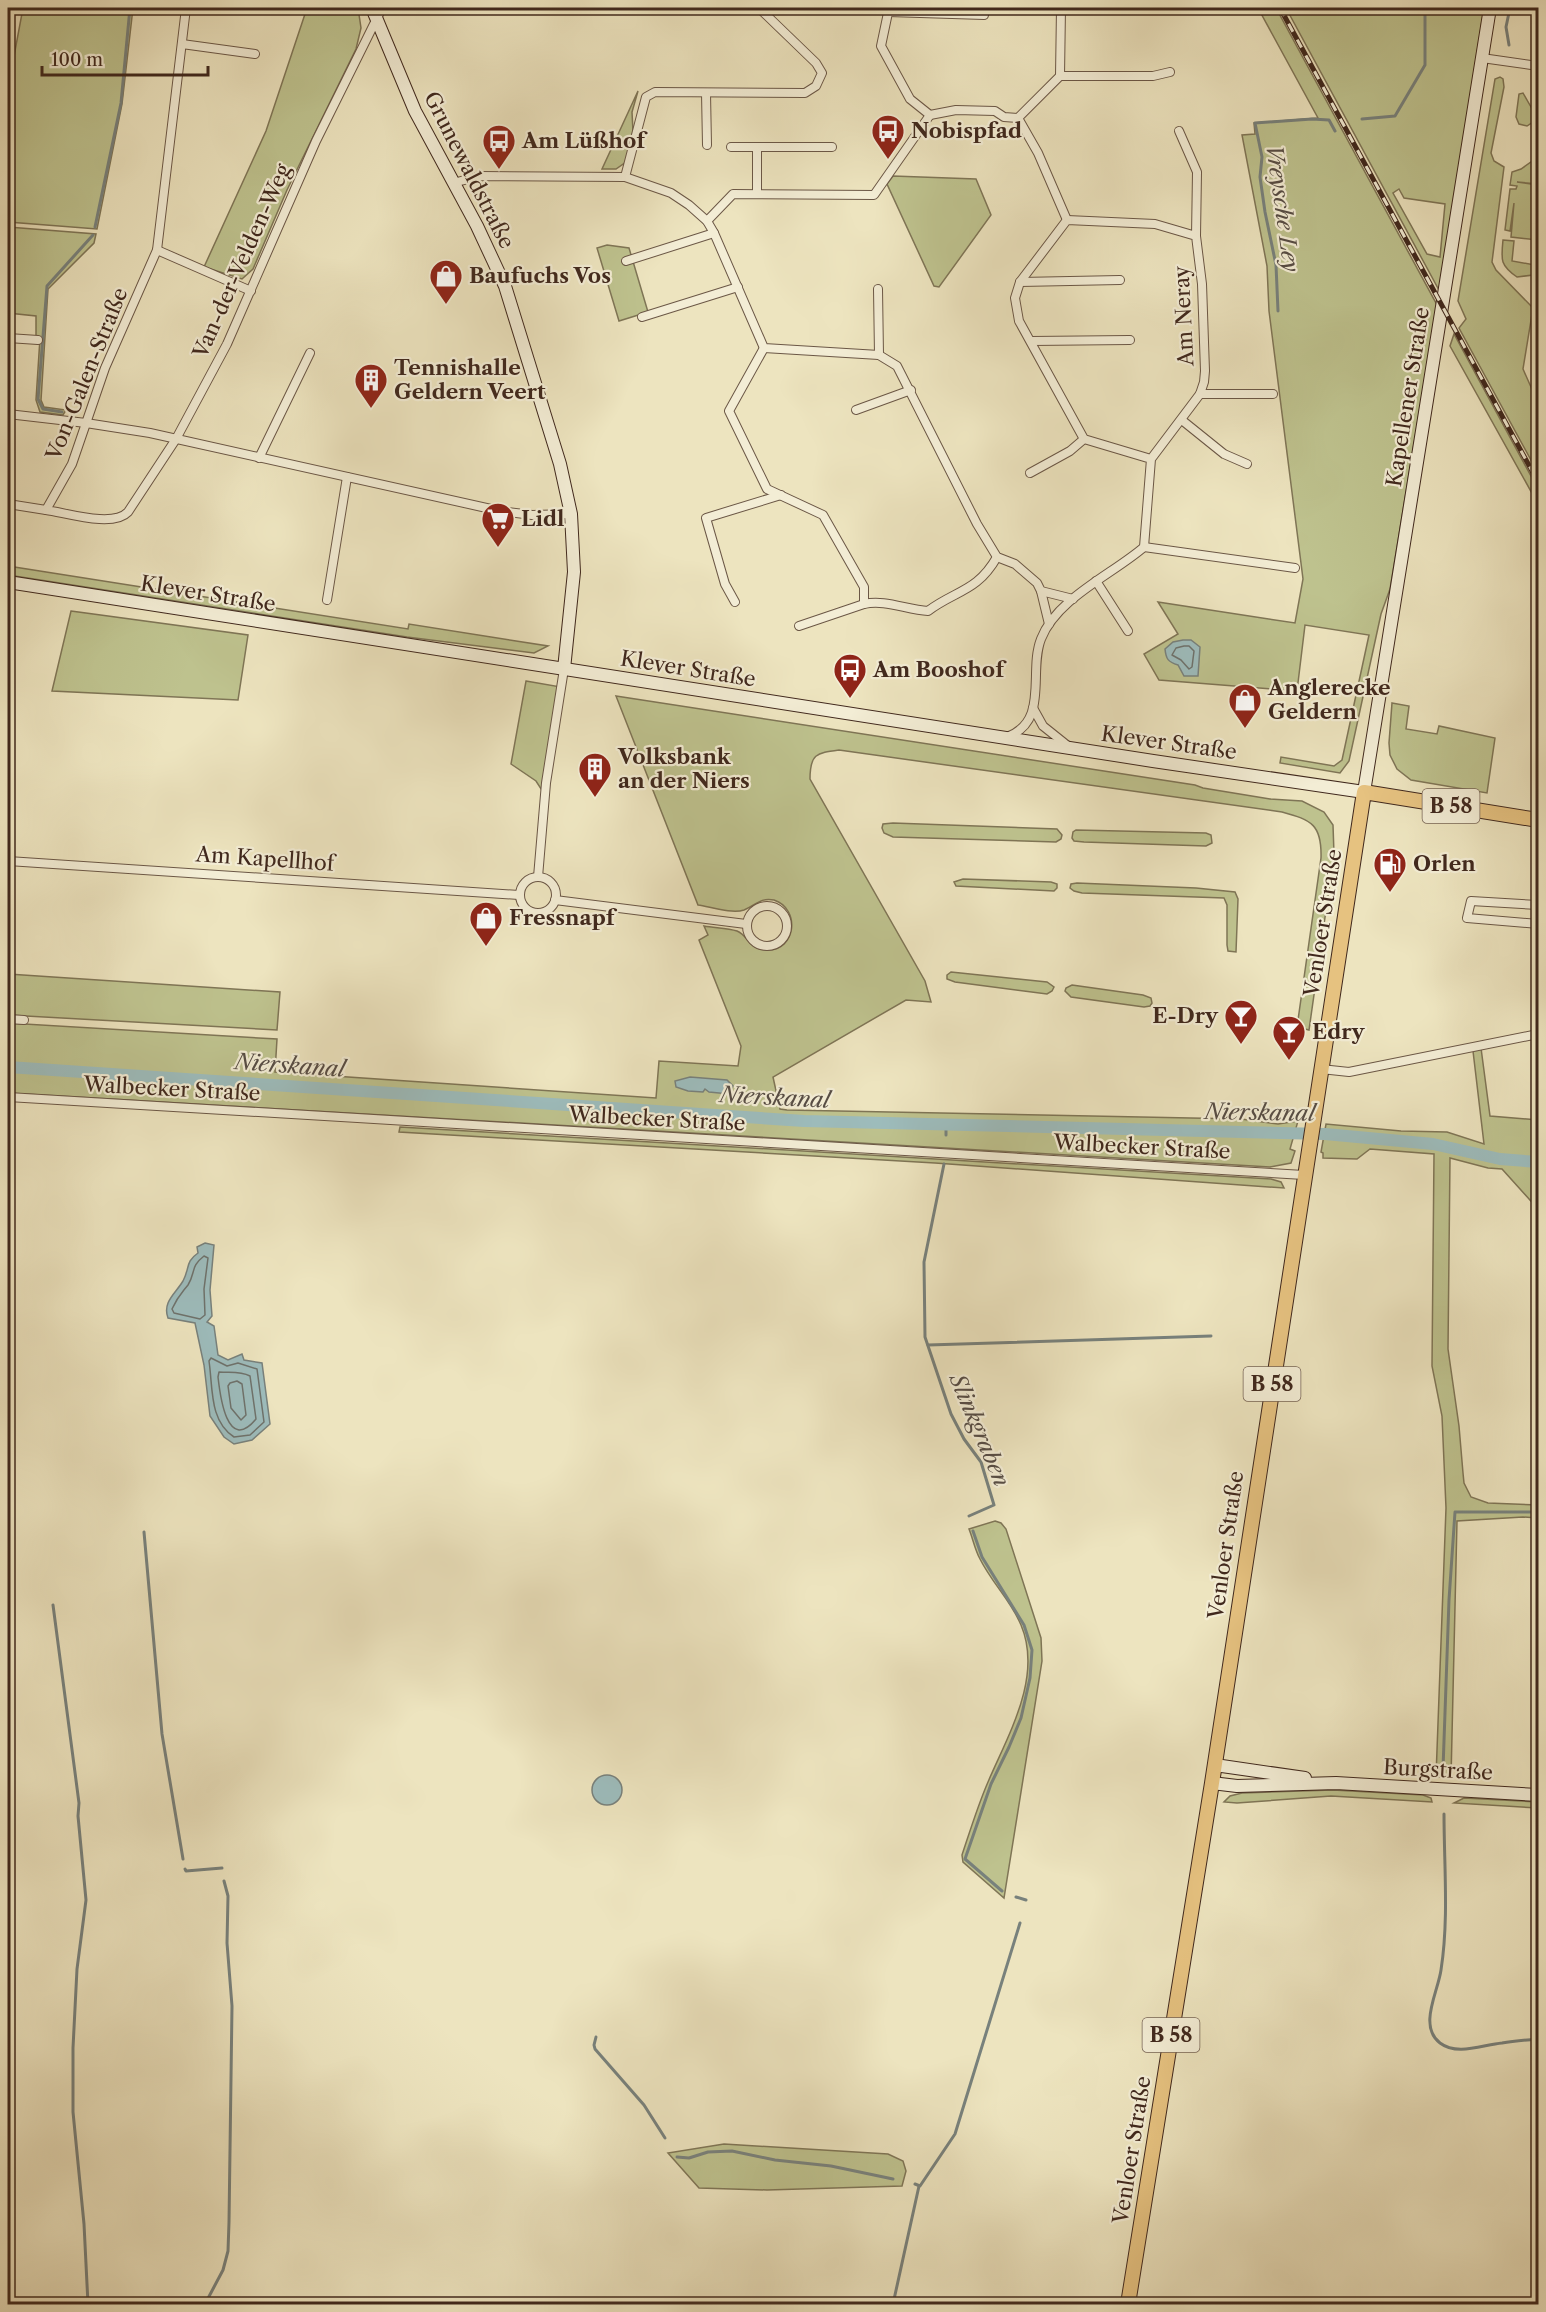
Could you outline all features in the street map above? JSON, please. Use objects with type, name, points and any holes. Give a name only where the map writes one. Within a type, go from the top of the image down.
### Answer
[{"type":"main road","name":"Kapellener Straße","points":[[1364,792],[1490,8]]},
{"type":"main road","name":"Grunewaldstraße","points":[[377,11],[415,111],[484,241],[508,295],[558,454],[571,514],[574,572],[564,669]]},
{"type":"main road","name":"Klever Straße","points":[[8,582],[1364,792]]},
{"type":"main road","name":"B 58","points":[[1364,792],[1539,820]]},
{"type":"main road","name":"Venloer Straße","points":[[1128,2304],[1215,1765],[1312,1119],[1322,1069],[1364,792]]},
{"type":"main road","name":"Burgstraße","points":[[1215,1765],[1336,1783],[1539,1795]]},
{"type":"main road","name":"Burgstraße","points":[[1212,1783],[1237,1786],[1336,1783]]},
{"type":"street","name":"Von-Galen-Straße","points":[[46,510],[72,464],[105,368],[157,250],[186,8]]},
{"type":"street","points":[[625,177],[646,97],[655,92],[805,93],[816,86],[822,73],[811,56],[759,8]]},
{"type":"street","points":[[707,221],[734,194],[874,195],[930,115],[956,110],[995,111],[1004,117],[1018,118],[1060,76],[1061,8]]},
{"type":"street","points":[[930,115],[910,99],[881,46],[888,10],[984,15]]},
{"type":"street","name":"Van-der-Velden-Weg","points":[[46,510],[109,520],[123,518],[128,512],[176,439],[227,344],[316,141],[377,11]]},
{"type":"street","points":[[182,44],[255,54]]},
{"type":"street","points":[[1482,58],[1539,66]]},
{"type":"street","points":[[1060,76],[1153,76],[1170,72]]},
{"type":"street","points":[[706,93],[707,146]]},
{"type":"street","points":[[1004,738],[1022,729],[1030,719],[1034,708],[1041,639],[1049,624],[1073,599],[1096,581],[1125,564],[1144,547],[1151,459],[1084,440],[1019,321],[1015,298],[1020,282],[1067,220],[1038,153],[1018,118]]},
{"type":"street","name":"Am Neray","points":[[1151,459],[1183,421],[1200,394],[1205,371],[1202,284],[1196,236],[1197,172],[1179,130]]},
{"type":"street","points":[[731,147],[832,147]]},
{"type":"street","points":[[757,148],[757,194]]},
{"type":"street","points":[[453,183],[480,176],[625,177],[671,193],[707,221],[764,348]]},
{"type":"street","name":"Am Neray","points":[[1067,220],[1155,224],[1196,236]]},
{"type":"street","points":[[626,261],[714,233]]},
{"type":"street","points":[[157,250],[251,291]]},
{"type":"street","points":[[1020,282],[1120,280]]},
{"type":"street","points":[[642,317],[738,287]]},
{"type":"street","points":[[878,290],[879,355]]},
{"type":"street","points":[[8,338],[38,340]]},
{"type":"street","points":[[1031,341],[1130,340]]},
{"type":"street","points":[[764,348],[879,355],[897,366],[977,524],[998,557],[1015,564],[1037,583],[1049,624]]},
{"type":"street","points":[[764,348],[729,411],[767,489],[823,515],[864,587],[864,604]]},
{"type":"street","points":[[259,458],[310,353]]},
{"type":"street","points":[[856,410],[910,390]]},
{"type":"street","name":"Am Neray","points":[[1200,394],[1273,394]]},
{"type":"street","points":[[8,414],[86,423],[176,439],[500,511],[532,515],[571,514]]},
{"type":"street","points":[[1183,421],[1224,454],[1247,464]]},
{"type":"street","points":[[1030,473],[1070,451],[1084,440]]},
{"type":"street","points":[[327,600],[347,477]]},
{"type":"street","points":[[735,603],[725,584],[705,518],[781,495]]},
{"type":"street","points":[[8,504],[46,510]]},
{"type":"street","points":[[1144,547],[1295,568]]},
{"type":"street","points":[[800,626],[875,601],[913,611],[928,611],[967,590],[989,571],[998,557]]},
{"type":"street","points":[[1096,581],[1128,631]]},
{"type":"street","points":[[1041,591],[1073,599]]},
{"type":"street","points":[[538,876],[546,783],[564,669]]},
{"type":"street","points":[[1034,708],[1043,726],[1070,748]]},
{"type":"street","name":"Am Kapellhof","points":[[8,861],[519,895]]},
{"type":"street","points":[[538,876],[550,882],[554,887],[555,900],[548,910],[535,913],[524,907],[519,895],[525,882],[538,876]]},
{"type":"street","points":[[555,900],[747,924]]},
{"type":"street","points":[[1539,904],[1471,901],[1467,918],[1539,924]]},
{"type":"street","points":[[763,906],[776,908],[787,924],[786,931],[779,941],[766,946],[760,945],[750,937],[747,924],[752,912],[763,906]]},
{"type":"street","points":[[8,1019],[24,1020]]},
{"type":"street","points":[[1322,1069],[1348,1071],[1539,1034]]},
{"type":"street","name":"Walbecker Straße","points":[[8,1097],[1304,1175]]},
{"type":"green space","points":[[23,8],[133,8],[122,104],[97,229],[8,222],[8,88]]},
{"type":"green space","points":[[307,8],[358,8],[361,28],[356,49],[287,190],[253,269],[242,279],[204,267],[266,131]]},
{"type":"green space","points":[[1258,8],[1276,8],[1437,305],[1390,589],[1381,614],[1349,761],[1340,773],[1280,763],[1281,757],[1334,766],[1342,760],[1369,635],[1305,625],[1297,691],[1159,680],[1144,654],[1178,634],[1158,602],[1295,623],[1303,579],[1269,311],[1267,266],[1242,135],[1255,134],[1254,123],[1318,118]]},
{"type":"green space","points":[[1286,8],[1484,8],[1440,292]],"holes":[[[1399,189],[1404,198],[1445,204],[1440,257],[1427,254],[1393,193]]]},
{"type":"green space","points":[[1500,77],[1503,79],[1504,87],[1491,153],[1494,161],[1504,167],[1492,262],[1496,270],[1533,308],[1523,369],[1538,403],[1538,473],[1459,328],[1466,319],[1458,301],[1495,79]]},
{"type":"green space","points":[[638,91],[632,112],[633,132],[626,162],[616,169],[602,169]]},
{"type":"green space","points":[[1523,93],[1535,114],[1533,122],[1527,126],[1519,124],[1516,117],[1519,94]]},
{"type":"green space","points":[[1538,157],[1538,184],[1517,182],[1538,185],[1538,240],[1511,237],[1514,203],[1510,231],[1505,230],[1510,189],[1516,189],[1517,186],[1510,185],[1512,172],[1521,169]]},
{"type":"green space","points":[[893,176],[976,179],[991,215],[939,287],[934,286],[887,184]]},
{"type":"green space","points":[[8,227],[96,234],[94,243],[48,289],[41,400],[44,407],[66,410],[63,415],[40,412],[36,400],[40,338],[36,337],[36,316],[8,313]]},
{"type":"green space","points":[[1503,240],[1514,241],[1512,261],[1535,265],[1533,275],[1517,277],[1507,269],[1502,257]]},
{"type":"green space","points":[[607,245],[629,248],[648,312],[619,321],[597,248]]},
{"type":"green space","points":[[1454,334],[1538,489],[1538,504],[1450,346]]},
{"type":"green space","points":[[8,566],[408,629],[409,624],[548,646],[534,653],[407,637],[8,575]]},
{"type":"green space","points":[[71,611],[248,635],[238,700],[52,691]]},
{"type":"green space","points":[[526,681],[561,687],[545,795],[536,781],[511,764]]},
{"type":"green space","points":[[616,696],[1195,785],[1270,799],[1302,801],[1324,812],[1333,825],[1334,854],[1309,1030],[1297,1027],[1321,847],[1317,831],[1308,821],[1282,812],[839,750],[820,754],[811,764],[810,779],[925,981],[931,1002],[906,1000],[773,1077],[780,1109],[787,1110],[1241,1119],[1278,1124],[1298,1121],[1290,1149],[1295,1151],[1291,1163],[1270,1167],[8,1093],[8,1023],[277,1039],[275,1072],[656,1098],[659,1061],[738,1066],[741,1046],[699,940],[708,935],[704,926],[737,931],[756,948],[767,950],[777,949],[784,944],[792,929],[791,920],[783,905],[769,899],[739,911],[698,905]]},
{"type":"green space","points":[[1392,703],[1409,706],[1406,729],[1437,734],[1439,726],[1495,738],[1487,793],[1411,780],[1397,769],[1390,755],[1389,743]]},
{"type":"green space","points":[[883,824],[1057,829],[1062,835],[1061,839],[1056,842],[893,837],[884,833],[882,828]]},
{"type":"green space","points":[[1076,830],[1206,833],[1211,835],[1212,843],[1206,846],[1084,842],[1074,841],[1072,838]]},
{"type":"green space","points":[[963,879],[1051,882],[1057,884],[1057,888],[1054,891],[956,886],[954,882]]},
{"type":"green space","points":[[1071,884],[1235,892],[1238,899],[1236,952],[1228,951],[1227,905],[1224,898],[1082,893],[1070,888]]},
{"type":"green space","points":[[951,972],[1047,982],[1054,987],[1047,994],[955,982],[947,979],[947,975]]},
{"type":"green space","points":[[8,974],[280,992],[277,1030],[8,1015]]},
{"type":"green space","points":[[1072,985],[1143,995],[1151,998],[1152,1003],[1144,1007],[1071,997],[1065,991]]},
{"type":"green space","points":[[1481,1048],[1490,1116],[1538,1120],[1538,1209],[1502,1169],[1488,1168],[1450,1158],[1448,1349],[1464,1483],[1471,1497],[1488,1503],[1538,1505],[1538,1518],[1457,1521],[1451,1778],[1436,1777],[1446,1508],[1442,1416],[1432,1366],[1434,1154],[1370,1149],[1357,1159],[1323,1158],[1321,1152],[1326,1124],[1401,1131],[1447,1132],[1484,1144],[1473,1051]]},
{"type":"green space","points":[[400,1127],[1271,1179],[1281,1182],[1284,1188],[935,1163],[399,1132]]},
{"type":"green space","points":[[995,1521],[1001,1523],[1006,1529],[1041,1638],[1042,1661],[1004,1898],[963,1862],[962,1855],[981,1800],[1020,1705],[1026,1685],[1028,1665],[1027,1645],[1021,1625],[980,1559],[969,1529]]},
{"type":"green space","points":[[1333,1790],[1423,1795],[1431,1798],[1432,1802],[1331,1796],[1224,1802],[1230,1796],[1242,1793]]},
{"type":"green space","points":[[1464,1798],[1538,1802],[1538,1808],[1454,1803]]},
{"type":"green space","points":[[724,2144],[888,2154],[903,2161],[906,2171],[902,2186],[767,2190],[699,2188],[668,2153]]},
{"type":"water","points":[[1191,640],[1200,647],[1198,676],[1184,676],[1178,665],[1167,658],[1165,649],[1173,642]]},
{"type":"water","points":[[690,1077],[727,1080],[733,1086],[729,1094],[709,1092],[705,1089],[703,1092],[688,1091],[676,1087],[675,1081]]},
{"type":"water","points":[[205,1243],[214,1245],[210,1290],[212,1316],[207,1322],[214,1326],[218,1355],[228,1360],[242,1354],[244,1360],[262,1363],[270,1424],[252,1440],[234,1444],[224,1437],[210,1416],[204,1365],[195,1323],[168,1318],[167,1312],[168,1302],[183,1281],[189,1262],[198,1253],[197,1247]]},
{"type":"water","points":[[607,1775],[617,1780],[622,1790],[617,1800],[607,1805],[597,1800],[592,1790],[597,1780]]},
{"type":"waterway","points":[[95,227],[121,103],[130,8]]},
{"type":"waterway","name":"Vreysche Ley","points":[[1362,119],[1395,116],[1425,65],[1425,8]]},
{"type":"waterway","points":[[1509,45],[1506,27],[1510,8]]},
{"type":"waterway","name":"Vreysche Ley","points":[[1278,311],[1276,265],[1265,212],[1260,177],[1262,157],[1255,123],[1329,120],[1335,131]]},
{"type":"waterway","points":[[62,412],[43,409],[38,399],[47,286],[93,235]]},
{"type":"waterway","name":"Nierskanal","points":[[8,1067],[804,1121],[1325,1134],[1433,1144],[1500,1159],[1538,1162]]},
{"type":"waterway","points":[[946,1125],[946,1135]]},
{"type":"waterway","name":"Slinkgraben","points":[[944,1164],[924,1262],[925,1337],[951,1414],[964,1439],[981,1462],[994,1505],[969,1516]]},
{"type":"waterway","points":[[928,1345],[1211,1336]]},
{"type":"waterway","points":[[1443,1769],[1449,1600],[1455,1512],[1538,1512]]},
{"type":"waterway","points":[[973,1531],[982,1557],[1024,1625],[1032,1650],[1030,1678],[1021,1718],[991,1784],[965,1859],[1002,1891]]},
{"type":"waterway","points":[[144,1532],[162,1734],[183,1859]]},
{"type":"waterway","points":[[53,1605],[79,1803],[78,1816],[86,1900],[77,1969],[73,2112],[84,2224],[88,2304]]},
{"type":"waterway","points":[[1444,1814],[1445,1931],[1441,1970],[1431,2008],[1430,2028],[1440,2043],[1454,2049],[1470,2049],[1538,2039]]},
{"type":"waterway","points":[[185,1869],[186,1871],[222,1868]]},
{"type":"waterway","points":[[205,2304],[223,2270],[228,2251],[232,2006],[227,1943],[228,1896],[224,1881]]},
{"type":"waterway","points":[[1016,1897],[1026,1900]]},
{"type":"waterway","points":[[915,2184],[920,2186],[955,2134],[1020,1923]]},
{"type":"waterway","points":[[596,2037],[595,2049],[644,2105],[665,2138]]},
{"type":"waterway","points":[[677,2157],[689,2158],[708,2152],[732,2151],[775,2160],[831,2166],[893,2179]]},
{"type":"waterway","points":[[893,2304],[919,2186]]},
{"type":"railway","points":[[1280,8],[1538,482]]},
{"type":"place","name":"Nobispfad","points":[[888,160]]},
{"type":"place","name":"Am Lüßhof","points":[[499,170]]},
{"type":"place","name":"Baufuchs Vos","points":[[446,305]]},
{"type":"place","name":"Tennishalle Geldern Veert","points":[[371,409]]},
{"type":"place","name":"Lidl","points":[[498,548]]},
{"type":"place","name":"Am Booshof","points":[[850,699]]},
{"type":"place","name":"Anglerecke Geldern","points":[[1245,729]]},
{"type":"place","name":"Volksbank an der Niers","points":[[595,798]]},
{"type":"place","name":"Orlen","points":[[1390,893]]},
{"type":"place","name":"Fressnapf","points":[[486,947]]},
{"type":"place","name":"E-Dry","points":[[1241,1045]]},
{"type":"place","name":"Edry","points":[[1289,1061]]}]
